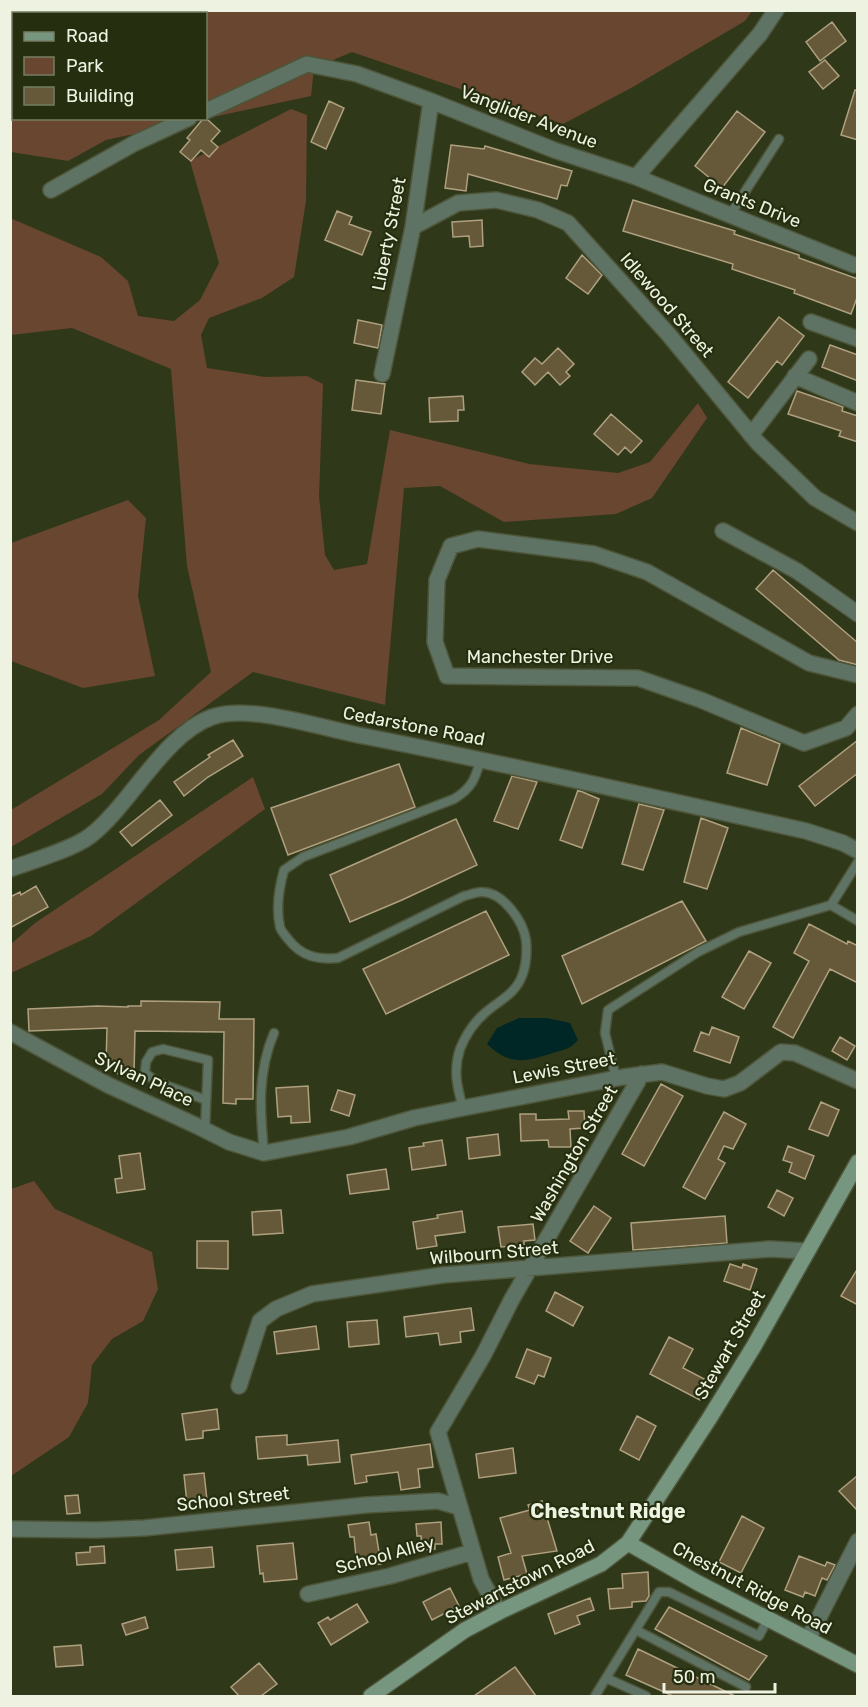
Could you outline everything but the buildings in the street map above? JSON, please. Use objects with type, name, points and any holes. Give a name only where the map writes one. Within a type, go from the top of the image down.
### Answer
[{"type":"street","points":[[636,177],[760,34],[776,10]]},
{"type":"street","name":"Vanglider Avenue","points":[[207,111],[307,64],[357,74],[432,101],[554,150],[636,177]]},
{"type":"street","name":"Liberty Street","points":[[382,374],[413,227],[432,101]]},
{"type":"street","points":[[51,190],[135,143],[185,120]]},
{"type":"street","name":"Grants Drive","points":[[636,177],[854,265]]},
{"type":"street","name":"Idlewood Street","points":[[413,227],[458,203],[496,200],[538,210],[568,223],[661,326],[751,435],[790,476],[815,498],[858,522]]},
{"type":"street","points":[[811,322],[858,339]]},
{"type":"street","points":[[751,435],[809,359]]},
{"type":"street","points":[[795,376],[858,403]]},
{"type":"street","points":[[723,531],[797,572],[858,614]]},
{"type":"street","name":"Manchester Drive","points":[[858,675],[809,663],[647,572],[594,554],[478,539],[452,546],[437,580],[435,642],[447,676],[638,678],[701,700],[804,743],[846,728],[858,714]]},
{"type":"street","name":"Cedarstone Road","points":[[10,869],[88,838],[117,811],[177,737],[212,717],[254,712],[481,759],[806,831],[843,843],[858,851]]},
{"type":"street","name":"Sylvan Place","points":[[10,1032],[108,1085],[229,1142],[264,1153]]},
{"type":"street","name":"Lewis Street","points":[[264,1153],[349,1137],[414,1118],[463,1107],[642,1074],[662,1072],[724,1089],[741,1083],[781,1052],[795,1053],[858,1081]]},
{"type":"street","name":"Washington Street","points":[[499,1612],[481,1579],[438,1432],[642,1074]]},
{"type":"street","name":"Stewart Street","points":[[628,1543],[709,1419],[858,1162]]},
{"type":"street","name":"Wilbourn Street","points":[[239,1386],[260,1321],[276,1309],[312,1294],[443,1275],[770,1249],[807,1251]]},
{"type":"street","name":"School Street","points":[[10,1528],[97,1530],[144,1528],[366,1505],[438,1501],[459,1507]]},
{"type":"street","points":[[808,1640],[858,1541]]},
{"type":"street","name":"Stewartstown Road","points":[[371,1696],[465,1630],[602,1564],[628,1543]]},
{"type":"street","name":"Chestnut Ridge Road","points":[[628,1543],[858,1665]]},
{"type":"street","name":"School Alley","points":[[308,1594],[390,1576],[472,1552]]},
{"type":"lane","points":[[730,215],[779,139]]},
{"type":"lane","points":[[463,1107],[456,1084],[456,1066],[465,1039],[470,1028],[485,1012],[514,989],[522,977],[526,938],[518,918],[506,904],[495,896],[482,892],[464,896],[338,958],[323,960],[306,955],[293,945],[281,929],[280,886],[284,870],[303,857],[454,799],[467,791],[481,759]]},
{"type":"lane","points":[[616,1078],[605,1033],[608,1010],[698,952],[739,932],[831,905],[858,862]]},
{"type":"lane","points":[[831,905],[858,921]]},
{"type":"lane","points":[[264,1153],[259,1104],[267,1048],[274,1033]]},
{"type":"lane","points":[[205,1130],[208,1060],[163,1049],[152,1052],[146,1062],[145,1073],[157,1082],[206,1100]]},
{"type":"lane","points":[[595,1696],[659,1592],[669,1592],[759,1636],[768,1619]]},
{"type":"lane","points":[[636,1630],[746,1687]]},
{"type":"lane","points":[[606,1677],[646,1696]]},
{"type":"green space","points":[[10,11],[752,11],[745,21],[631,88],[563,124],[352,52],[314,68],[311,96],[207,118],[207,12],[12,12],[12,120],[199,120],[106,140],[68,161],[11,152]]},
{"type":"green space","points":[[291,109],[307,115],[306,201],[294,277],[262,298],[209,318],[201,335],[207,368],[265,377],[307,376],[323,384],[319,496],[325,555],[334,570],[367,564],[390,430],[529,464],[618,473],[650,462],[698,403],[707,418],[652,498],[616,514],[504,522],[440,486],[404,488],[385,705],[253,672],[139,755],[102,794],[11,847],[11,810],[159,720],[211,672],[187,566],[171,369],[72,328],[11,335],[10,218],[101,257],[128,281],[138,316],[174,321],[200,300],[219,263],[190,161]]},
{"type":"green space","points":[[128,500],[146,518],[138,596],[155,676],[83,688],[11,661],[11,543]]},
{"type":"green space","points":[[253,777],[265,809],[91,936],[11,973],[11,944],[35,923]]},
{"type":"green space","points":[[34,1181],[55,1209],[152,1252],[158,1289],[143,1321],[112,1339],[92,1365],[88,1403],[69,1437],[11,1476],[11,1189]]},
{"type":"water","points":[[519,1018],[547,1018],[570,1023],[578,1040],[567,1049],[526,1060],[503,1056],[487,1044],[497,1028]]},
{"type":"district","name":"Chestnut Ridge","points":[[608,1511]]}]
